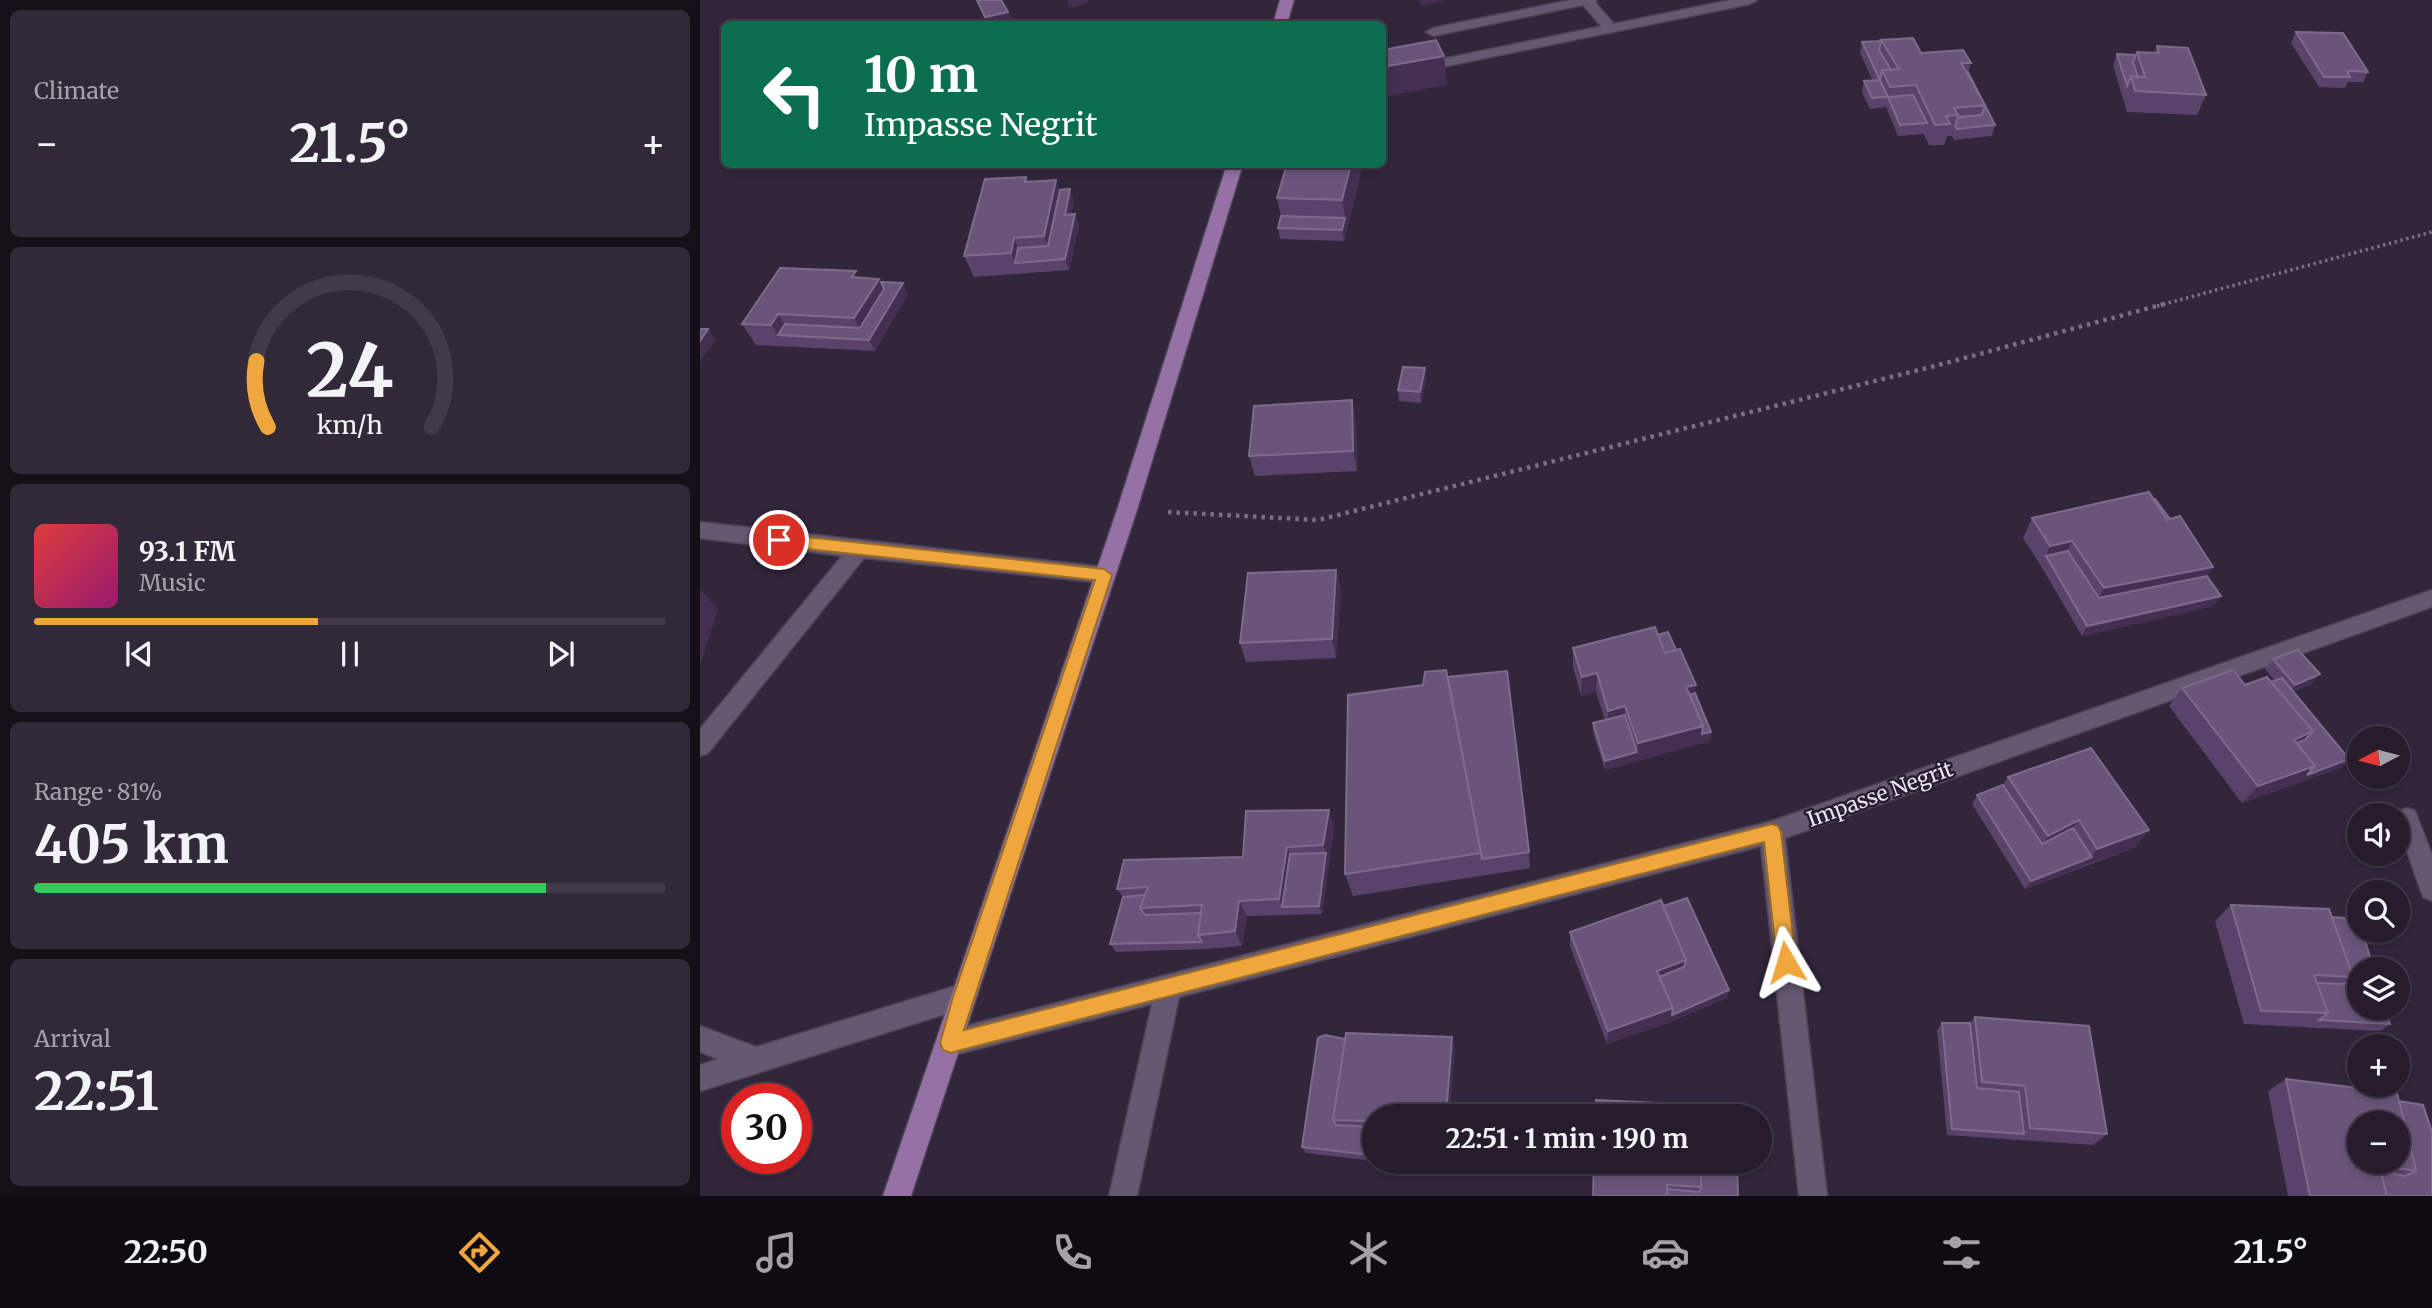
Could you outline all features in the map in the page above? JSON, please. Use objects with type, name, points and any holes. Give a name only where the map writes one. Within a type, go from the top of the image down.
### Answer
[{"type":"main road","points":[[1281,21],[1287,0]]},
{"type":"main road","points":[[897,1196],[1127,510],[1234,168]]},
{"type":"street","points":[[1433,32],[1588,0],[1610,28]]},
{"type":"street","points":[[1386,67],[1447,62],[1750,0]]},
{"type":"street","points":[[700,530],[859,550],[1104,575]]},
{"type":"street","points":[[700,746],[859,550]]},
{"type":"street","name":"Impasse Negrit","points":[[950,1043],[1772,832],[2432,598]]},
{"type":"street","points":[[2410,827],[2432,889]]},
{"type":"street","points":[[1772,832],[1813,1196]]},
{"type":"street","points":[[1123,1196],[1168,988]]},
{"type":"street","points":[[700,1078],[962,997]]},
{"type":"street","points":[[700,1039],[754,1060]]},
{"type":"path","points":[[1127,510],[1318,520],[1909,372],[2432,232]]},
{"type":"building","points":[[977,0],[1001,0],[1008,12],[985,17]]},
{"type":"building","points":[[2296,32],[2343,33],[2368,72],[2347,71],[2350,77],[2324,77]]},
{"type":"building","points":[[1913,38],[1921,53],[1963,50],[1971,63],[1961,63],[1985,105],[1954,108],[1958,115],[1946,116],[1950,124],[1935,125],[1916,85],[1890,87],[1882,70],[1899,69],[1881,40]]},
{"type":"building","points":[[1436,40],[1444,56],[1386,66],[1386,49]]},
{"type":"building","points":[[1881,41],[1879,50],[1891,70],[1882,70],[1880,80],[1862,42]]},
{"type":"building","points":[[2157,46],[2188,48],[2206,95],[2135,91],[2131,76],[2145,77],[2137,52],[2159,53]]},
{"type":"building","points":[[2117,54],[2136,55],[2133,62],[2138,77],[2131,76],[2127,86]]},
{"type":"building","points":[[1880,80],[1888,97],[1872,98],[1864,81]]},
{"type":"building","points":[[1913,95],[1927,123],[1900,125],[1888,97]]},
{"type":"building","points":[[1985,105],[1995,125],[1957,129],[1955,126],[1958,117],[1982,115]]},
{"type":"building","points":[[1286,168],[1350,168],[1342,200],[1277,198]]},
{"type":"building","points":[[1026,177],[1025,182],[1056,180],[1044,236],[1014,238],[1011,253],[964,256],[985,179]]},
{"type":"building","points":[[1070,189],[1065,215],[1075,214],[1065,259],[1015,263],[1018,248],[1048,246],[1060,190]]},
{"type":"building","points":[[1281,216],[1345,218],[1342,230],[1278,228]]},
{"type":"building","points":[[780,268],[856,271],[852,277],[879,279],[854,318],[778,314],[771,325],[742,324]]},
{"type":"building","points":[[881,282],[903,283],[869,340],[778,335],[785,324],[860,328],[884,289]]},
{"type":"building","points":[[700,329],[708,329],[700,341]]},
{"type":"building","points":[[1403,367],[1425,368],[1420,392],[1398,390]]},
{"type":"building","points":[[1352,400],[1353,451],[1249,456],[1254,406]]},
{"type":"building","points":[[2149,492],[2167,520],[2180,516],[2213,567],[2104,588],[2072,541],[2050,546],[2032,518]]},
{"type":"building","points":[[2155,499],[2170,519],[2167,520]]},
{"type":"building","points":[[2068,551],[2099,598],[2207,576],[2221,596],[2087,626],[2046,556]]},
{"type":"building","points":[[1336,570],[1332,639],[1240,643],[1248,573]]},
{"type":"building","points":[[1655,627],[1665,653],[1680,649],[1696,685],[1686,687],[1703,726],[1638,743],[1625,706],[1608,711],[1597,673],[1582,677],[1573,648]]},
{"type":"building","points":[[1668,632],[1676,650],[1665,653],[1658,635]]},
{"type":"building","points":[[2298,650],[2320,674],[2295,685],[2273,659]]},
{"type":"building","points":[[1446,670],[1481,853],[1345,874],[1348,695],[1423,685],[1425,672]]},
{"type":"building","points":[[2233,670],[2245,685],[2267,677],[2313,731],[2294,740],[2315,766],[2258,786],[2182,688]]},
{"type":"building","points":[[1507,671],[1529,852],[1482,859],[1448,677]]},
{"type":"building","points":[[2282,678],[2347,760],[2307,775],[2315,766],[2297,743],[2305,740],[2313,731],[2271,682]]},
{"type":"building","points":[[1695,693],[1711,732],[1702,734],[1703,726],[1690,695]]},
{"type":"building","points":[[1625,715],[1637,752],[1605,761],[1593,723]]},
{"type":"building","points":[[2091,748],[2149,830],[2097,849],[2079,820],[2048,836],[2008,777]]},
{"type":"building","points":[[2003,785],[2042,844],[2073,828],[2092,857],[2031,881],[1977,795]]},
{"type":"building","points":[[1329,810],[1323,845],[1287,847],[1279,899],[1239,901],[1235,931],[1198,935],[1202,905],[1140,908],[1148,887],[1117,889],[1124,860],[1243,857],[1246,811]]},
{"type":"building","points":[[1326,853],[1319,906],[1282,907],[1290,854]]},
{"type":"building","points":[[1145,895],[1140,908],[1145,915],[1201,913],[1198,935],[1202,942],[1110,944],[1123,897]]},
{"type":"building","points":[[1687,898],[1729,990],[1672,1015],[1673,1008],[1659,977],[1684,967],[1686,960],[1663,906]]},
{"type":"building","points":[[1661,900],[1686,960],[1657,971],[1673,1008],[1608,1031],[1570,932]]},
{"type":"building","points":[[2231,905],[2329,909],[2347,960],[2347,977],[2314,975],[2328,1013],[2261,1011]]},
{"type":"building","points":[[2332,917],[2347,918],[2347,943],[2366,943],[2370,957],[2347,957],[2347,960]]},
{"type":"building","points":[[2347,982],[2347,1020],[2389,1020],[2390,1024],[2319,1020],[2328,1013],[2317,983],[2344,984]]},
{"type":"building","points":[[1975,1017],[2089,1026],[2107,1134],[2030,1128],[2025,1086],[1982,1082]]},
{"type":"building","points":[[1942,1023],[1970,1023],[1977,1088],[2019,1092],[2024,1134],[1952,1129]]},
{"type":"building","points":[[1346,1033],[1452,1037],[1447,1104],[1362,1104],[1362,1121],[1333,1120]]},
{"type":"building","points":[[1325,1035],[1345,1039],[1333,1120],[1336,1125],[1362,1127],[1362,1154],[1302,1147],[1318,1038]]},
{"type":"building","points":[[2286,1079],[2347,1087],[2347,1097],[2398,1097],[2401,1111],[2347,1111],[2347,1174],[2381,1174],[2387,1196],[2310,1196]]},
{"type":"building","points":[[1596,1100],[1679,1104],[1596,1104]]},
{"type":"building","points":[[2399,1101],[2423,1105],[2432,1132],[2432,1196],[2387,1196],[2382,1174],[2405,1176],[2416,1171],[2410,1146],[2410,1111],[2401,1111]]},
{"type":"building","points":[[2410,1146],[2416,1171],[2410,1170]]},
{"type":"building","points":[[1594,1174],[1701,1174],[1701,1187],[1667,1185],[1667,1196],[1593,1196]]},
{"type":"building","points":[[1701,1174],[1737,1174],[1738,1196],[1667,1196],[1667,1189],[1700,1192]]},
{"type":"route","points":[[779,540],[1104,575],[962,997],[950,1043],[1772,832],[1786,962]]}]
